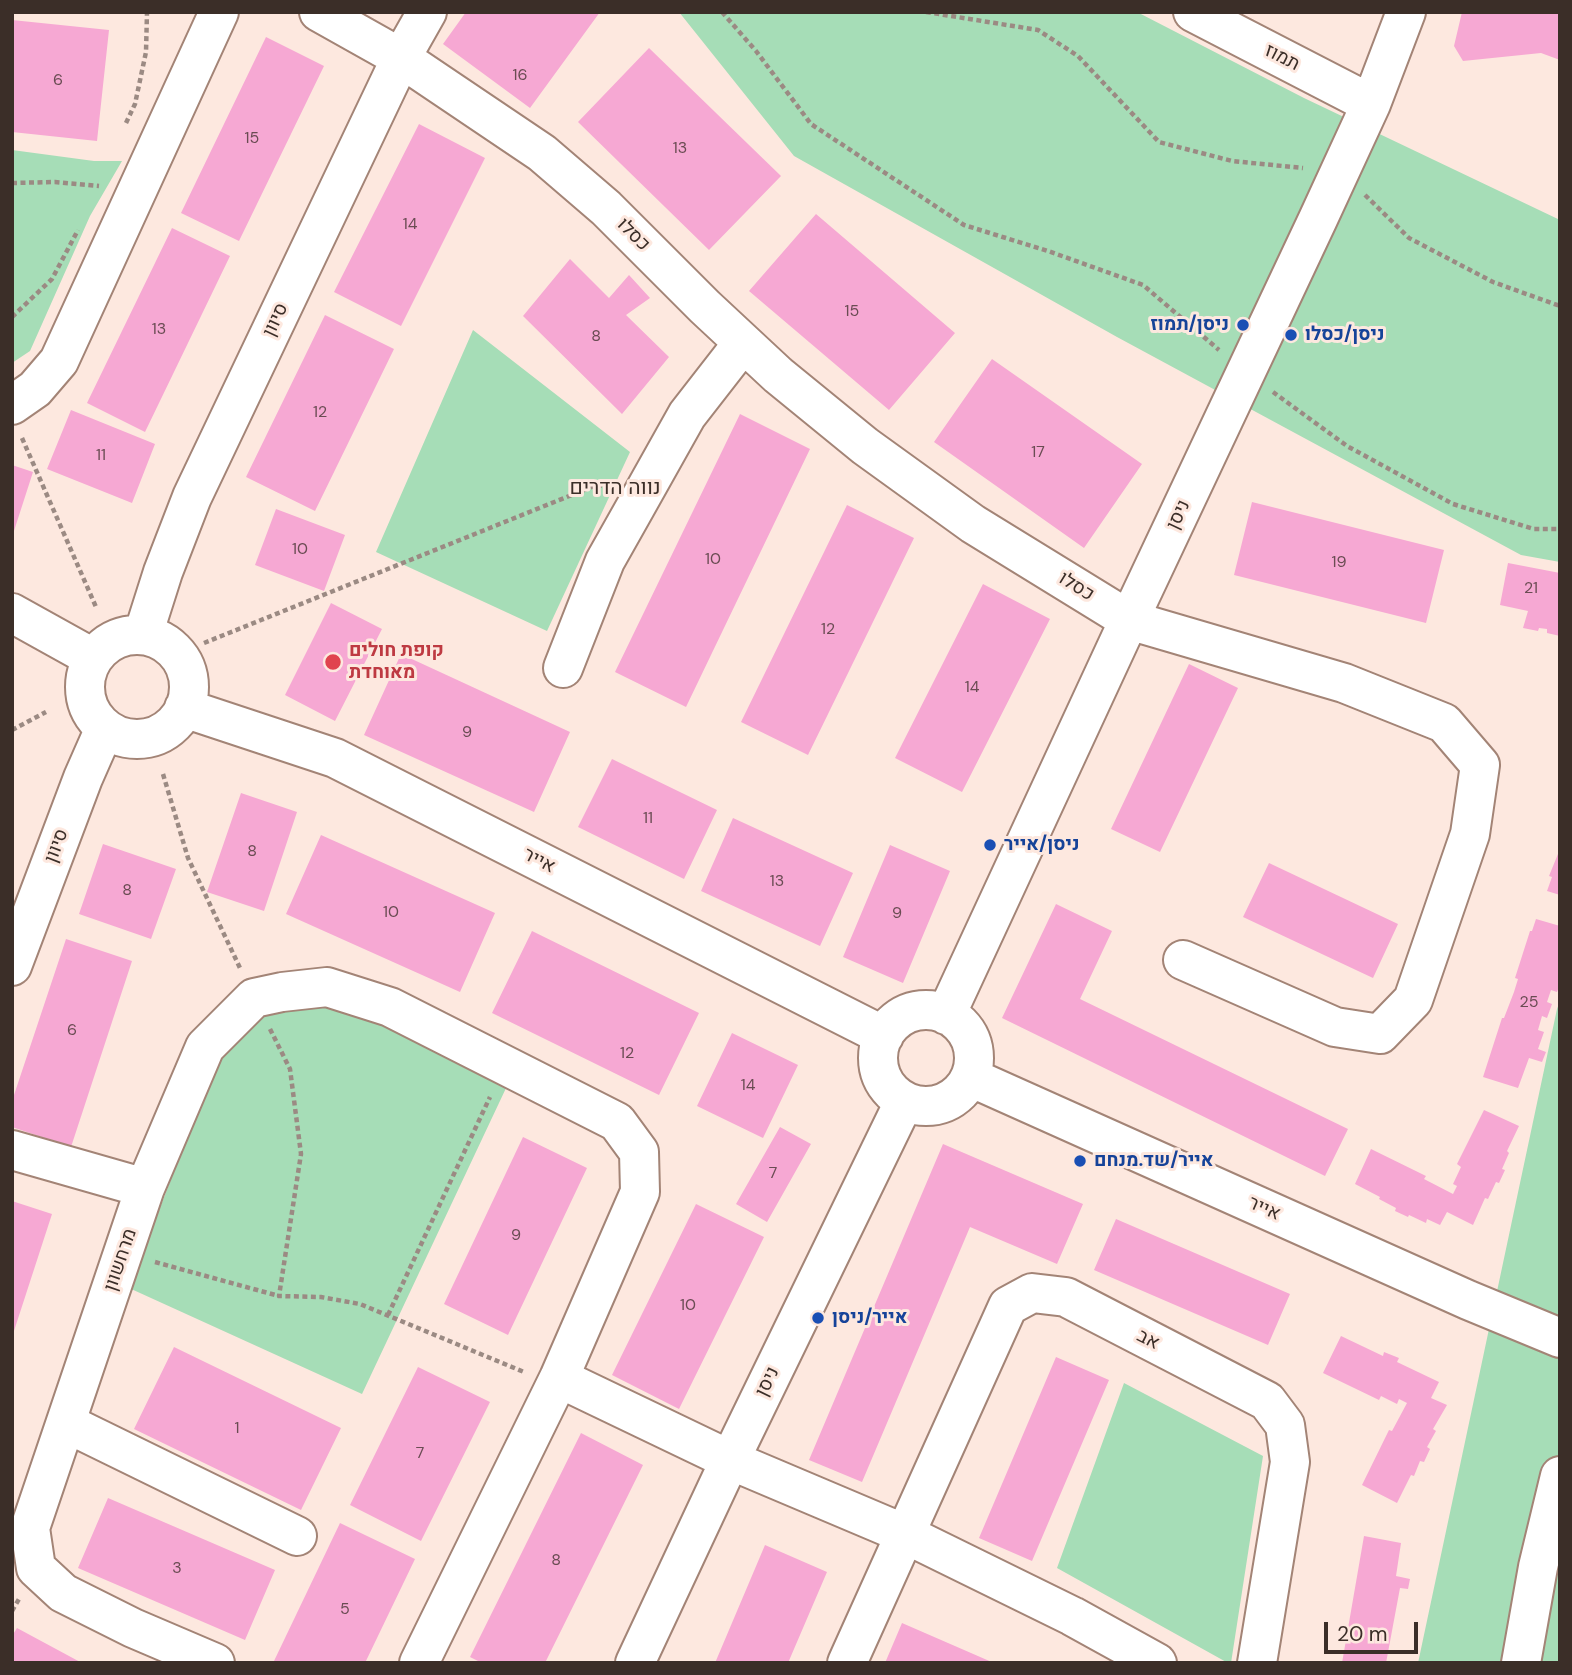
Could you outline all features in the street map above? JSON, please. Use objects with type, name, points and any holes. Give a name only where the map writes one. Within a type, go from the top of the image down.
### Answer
[{"type":"street","points":[[15,417],[59,361],[219,12]]},
{"type":"street","name":"כסלו","points":[[318,12],[401,58],[542,153],[606,208],[778,375],[876,454],[973,524],[1129,620],[1344,683],[1444,723],[1480,765],[1471,834],[1413,1000],[1380,1034],[1335,1027],[1183,960]]},
{"type":"street","name":"סיוון","points":[[143,635],[163,572],[192,497],[401,58],[427,12]]},
{"type":"street","name":"תמוז","points":[[1193,12],[1371,104]]},
{"type":"street","name":"ניסן","points":[[947,1015],[1371,104],[1406,12]]},
{"type":"street","points":[[563,668],[605,561],[687,415],[743,343]]},
{"type":"street","points":[[12,613],[93,658]]},
{"type":"street","points":[[143,635],[159,639],[172,648],[182,661],[188,676],[189,692],[176,721],[164,731],[150,737],[134,739],[119,736],[105,728],[94,717],[87,703],[85,687],[87,672],[93,658],[101,649],[121,637],[143,635]]},
{"type":"street","name":"אייר","points":[[184,708],[335,758],[884,1035]]},
{"type":"street","name":"סיוון","points":[[12,966],[83,778],[105,728]]},
{"type":"street","points":[[254,998],[327,987],[390,1007],[617,1122],[639,1152],[640,1192],[559,1378],[419,1663]]},
{"type":"street","name":"מרחשוון","points":[[215,1663],[133,1628],[63,1593],[36,1568],[30,1528],[145,1188],[205,1047],[254,998]]},
{"type":"street","points":[[918,1011],[947,1015],[968,1034],[974,1063],[970,1077],[962,1090],[950,1100],[935,1106],[904,1102],[892,1093],[878,1066],[878,1050],[884,1035],[892,1024],[918,1011]]},
{"type":"street","name":"אייר","points":[[970,1077],[1455,1295],[1560,1338]]},
{"type":"street","name":"ניסן","points":[[635,1663],[730,1460],[904,1102]]},
{"type":"street","points":[[12,1150],[145,1188]]},
{"type":"street","name":"אב","points":[[847,1663],[1008,1306],[1032,1293],[1066,1297],[1267,1401],[1285,1425],[1290,1462],[1257,1663]]},
{"type":"street","points":[[559,1378],[730,1460],[905,1534],[1072,1616],[1157,1663]]},
{"type":"street","points":[[66,1423],[297,1536]]},
{"type":"street","points":[[1521,1663],[1538,1567],[1560,1476]]},
{"type":"path","points":[[124,128],[135,104],[146,52],[147,12]]},
{"type":"path","points":[[722,12],[756,51],[811,124],[964,225],[1143,285],[1246,373],[1347,446],[1453,504],[1534,529],[1560,529]]},
{"type":"path","points":[[926,12],[1038,30],[1078,56],[1159,142],[1232,161],[1340,171],[1409,237],[1493,282],[1560,306]]},
{"type":"path","points":[[93,198],[104,175]]},
{"type":"path","points":[[12,183],[55,181],[99,186]]},
{"type":"path","points":[[12,317],[52,279],[82,220]]},
{"type":"path","points":[[15,417],[96,607]]},
{"type":"path","points":[[204,643],[599,484],[636,506]]},
{"type":"path","points":[[12,730],[46,712]]},
{"type":"path","points":[[163,774],[188,858],[290,1069],[301,1154],[279,1296]]},
{"type":"path","points":[[388,1315],[505,1064]]},
{"type":"path","points":[[123,1253],[279,1296],[321,1297],[360,1304],[530,1374],[559,1378]]},
{"type":"green space","points":[[679,12],[1137,12],[1304,98],[1560,220],[1560,562],[1521,555],[1117,337],[794,156]]},
{"type":"green space","points":[[12,150],[94,161],[122,161],[90,216],[30,351],[12,363]]},
{"type":"green space","points":[[473,330],[630,452],[547,631],[376,552]]},
{"type":"green space","points":[[344,992],[515,1069],[362,1394],[129,1288],[217,1060],[238,1025],[282,1000]]},
{"type":"green space","points":[[1560,1001],[1560,1663],[1418,1663],[1557,1009]]},
{"type":"green space","points":[[1124,1383],[1263,1456],[1231,1663],[1057,1568]]},
{"type":"building","points":[[466,12],[600,12],[530,108],[443,44]]},
{"type":"building","points":[[1462,12],[1560,12],[1560,60],[1541,53],[1463,61],[1454,46]]},
{"type":"building","points":[[12,20],[109,30],[97,141],[12,132]]},
{"type":"building","points":[[266,37],[324,66],[239,241],[181,213]]},
{"type":"building","points":[[649,48],[781,176],[709,250],[578,122]]},
{"type":"building","points":[[419,124],[485,158],[401,326],[334,292]]},
{"type":"building","points":[[816,214],[955,333],[889,410],[749,291]]},
{"type":"building","points":[[172,228],[230,256],[145,432],[87,403]]},
{"type":"building","points":[[570,259],[609,298],[629,275],[650,298],[626,315],[669,357],[622,414],[523,316]]},
{"type":"building","points":[[325,315],[394,349],[315,511],[246,477]]},
{"type":"building","points":[[992,359],[1142,464],[1084,548],[934,442]]},
{"type":"building","points":[[71,410],[155,444],[132,503],[47,469]]},
{"type":"building","points":[[740,414],[810,449],[686,707],[615,672]]},
{"type":"building","points":[[12,465],[33,472],[13,534],[12,534]]},
{"type":"building","points":[[1252,502],[1444,550],[1426,623],[1234,575]]},
{"type":"building","points":[[847,505],[914,538],[808,755],[741,722]]},
{"type":"building","points":[[276,509],[345,535],[324,591],[255,565]]},
{"type":"building","points":[[1508,563],[1560,573],[1560,636],[1547,633],[1547,629],[1539,628],[1538,631],[1523,628],[1528,611],[1500,605]]},
{"type":"building","points":[[983,584],[1050,619],[962,792],[895,758]]},
{"type":"building","name":"קופת חולים מאוחדת","points":[[331,603],[382,629],[335,721],[285,695]]},
{"type":"building","points":[[401,654],[570,732],[534,812],[364,735]]},
{"type":"building","points":[[1189,664],[1238,688],[1160,852],[1111,829]]},
{"type":"building","points":[[612,759],[717,810],[684,879],[578,827]]},
{"type":"building","points":[[241,793],[297,812],[264,911],[207,892]]},
{"type":"building","points":[[733,818],[853,873],[820,946],[701,891]]},
{"type":"building","points":[[321,835],[495,913],[460,992],[286,914]]},
{"type":"building","points":[[103,844],[176,869],[151,939],[79,914]]},
{"type":"building","points":[[890,845],[950,871],[903,983],[843,957]]},
{"type":"building","points":[[1560,849],[1560,895],[1547,891],[1552,877],[1549,876]]},
{"type":"building","points":[[1269,863],[1398,924],[1373,978],[1243,917]]},
{"type":"building","points":[[1056,904],[1112,931],[1080,999],[1348,1129],[1325,1176],[1002,1018]]},
{"type":"building","points":[[1536,919],[1560,926],[1560,984],[1557,992],[1551,990],[1547,1002],[1552,1004],[1547,1018],[1542,1016],[1538,1030],[1544,1032],[1538,1049],[1546,1052],[1542,1062],[1529,1058],[1518,1088],[1483,1077],[1502,1018],[1514,992],[1518,979],[1515,978]]},
{"type":"building","points":[[532,931],[699,1013],[659,1095],[492,1013]]},
{"type":"building","points":[[66,939],[132,961],[71,1147],[12,1127],[12,1101]]},
{"type":"building","points":[[732,1033],[798,1065],[763,1138],[697,1106]]},
{"type":"building","points":[[1484,1110],[1519,1126],[1507,1151],[1509,1153],[1502,1169],[1505,1170],[1499,1183],[1496,1182],[1488,1199],[1485,1198],[1473,1225],[1447,1212],[1440,1225],[1427,1219],[1426,1223],[1409,1215],[1408,1217],[1395,1211],[1396,1208],[1379,1199],[1380,1197],[1355,1184],[1371,1149],[1426,1176],[1424,1179],[1453,1194],[1457,1186],[1453,1184],[1461,1167],[1457,1164]]},
{"type":"building","points":[[780,1127],[811,1144],[767,1222],[736,1204]]},
{"type":"building","points":[[523,1137],[587,1168],[508,1335],[444,1304]]},
{"type":"building","points":[[943,1144],[1083,1204],[1057,1264],[970,1227],[862,1482],[809,1460]]},
{"type":"building","points":[[12,1201],[52,1214],[13,1334],[12,1334]]},
{"type":"building","points":[[696,1204],[764,1237],[679,1409],[612,1375]]},
{"type":"building","points":[[1116,1219],[1290,1294],[1268,1345],[1094,1270]]},
{"type":"building","points":[[1341,1336],[1383,1356],[1384,1352],[1399,1358],[1397,1362],[1439,1382],[1431,1398],[1447,1405],[1433,1429],[1436,1431],[1427,1447],[1430,1449],[1424,1462],[1420,1461],[1397,1503],[1362,1485],[1389,1430],[1392,1431],[1407,1403],[1399,1399],[1397,1404],[1381,1396],[1379,1400],[1323,1373]]},
{"type":"building","points":[[174,1347],[341,1428],[301,1510],[134,1429]]},
{"type":"building","points":[[1056,1357],[1109,1380],[1032,1561],[979,1538]]},
{"type":"building","points":[[418,1367],[490,1402],[421,1541],[350,1505]]},
{"type":"building","points":[[581,1433],[643,1465],[545,1663],[482,1663],[470,1657]]},
{"type":"building","points":[[108,1498],[275,1570],[245,1640],[78,1568]]},
{"type":"building","points":[[340,1523],[415,1559],[365,1663],[274,1661]]},
{"type":"building","points":[[1364,1536],[1401,1543],[1396,1576],[1410,1579],[1408,1589],[1400,1588],[1386,1663],[1342,1663]]},
{"type":"building","points":[[765,1545],[827,1572],[788,1663],[715,1663]]},
{"type":"building","points":[[902,1623],[994,1663],[885,1663]]},
{"type":"building","points":[[17,1628],[82,1663],[12,1663],[12,1636]]},
{"type":"place","name":"ניסן/תמוז","points":[[1243,325]]},
{"type":"place","name":"ניסן/כסלו","points":[[1291,335]]},
{"type":"place","name":"קופת חולים מאוחדת","points":[[333,662]]},
{"type":"place","name":"ניסן/אייר","points":[[990,845]]},
{"type":"place","name":"אייר/שד.מנחם","points":[[1080,1161]]},
{"type":"place","name":"אייר/ניסן","points":[[818,1318]]},
{"type":"district","name":"נווה הדרים","points":[[615,488]]}]
